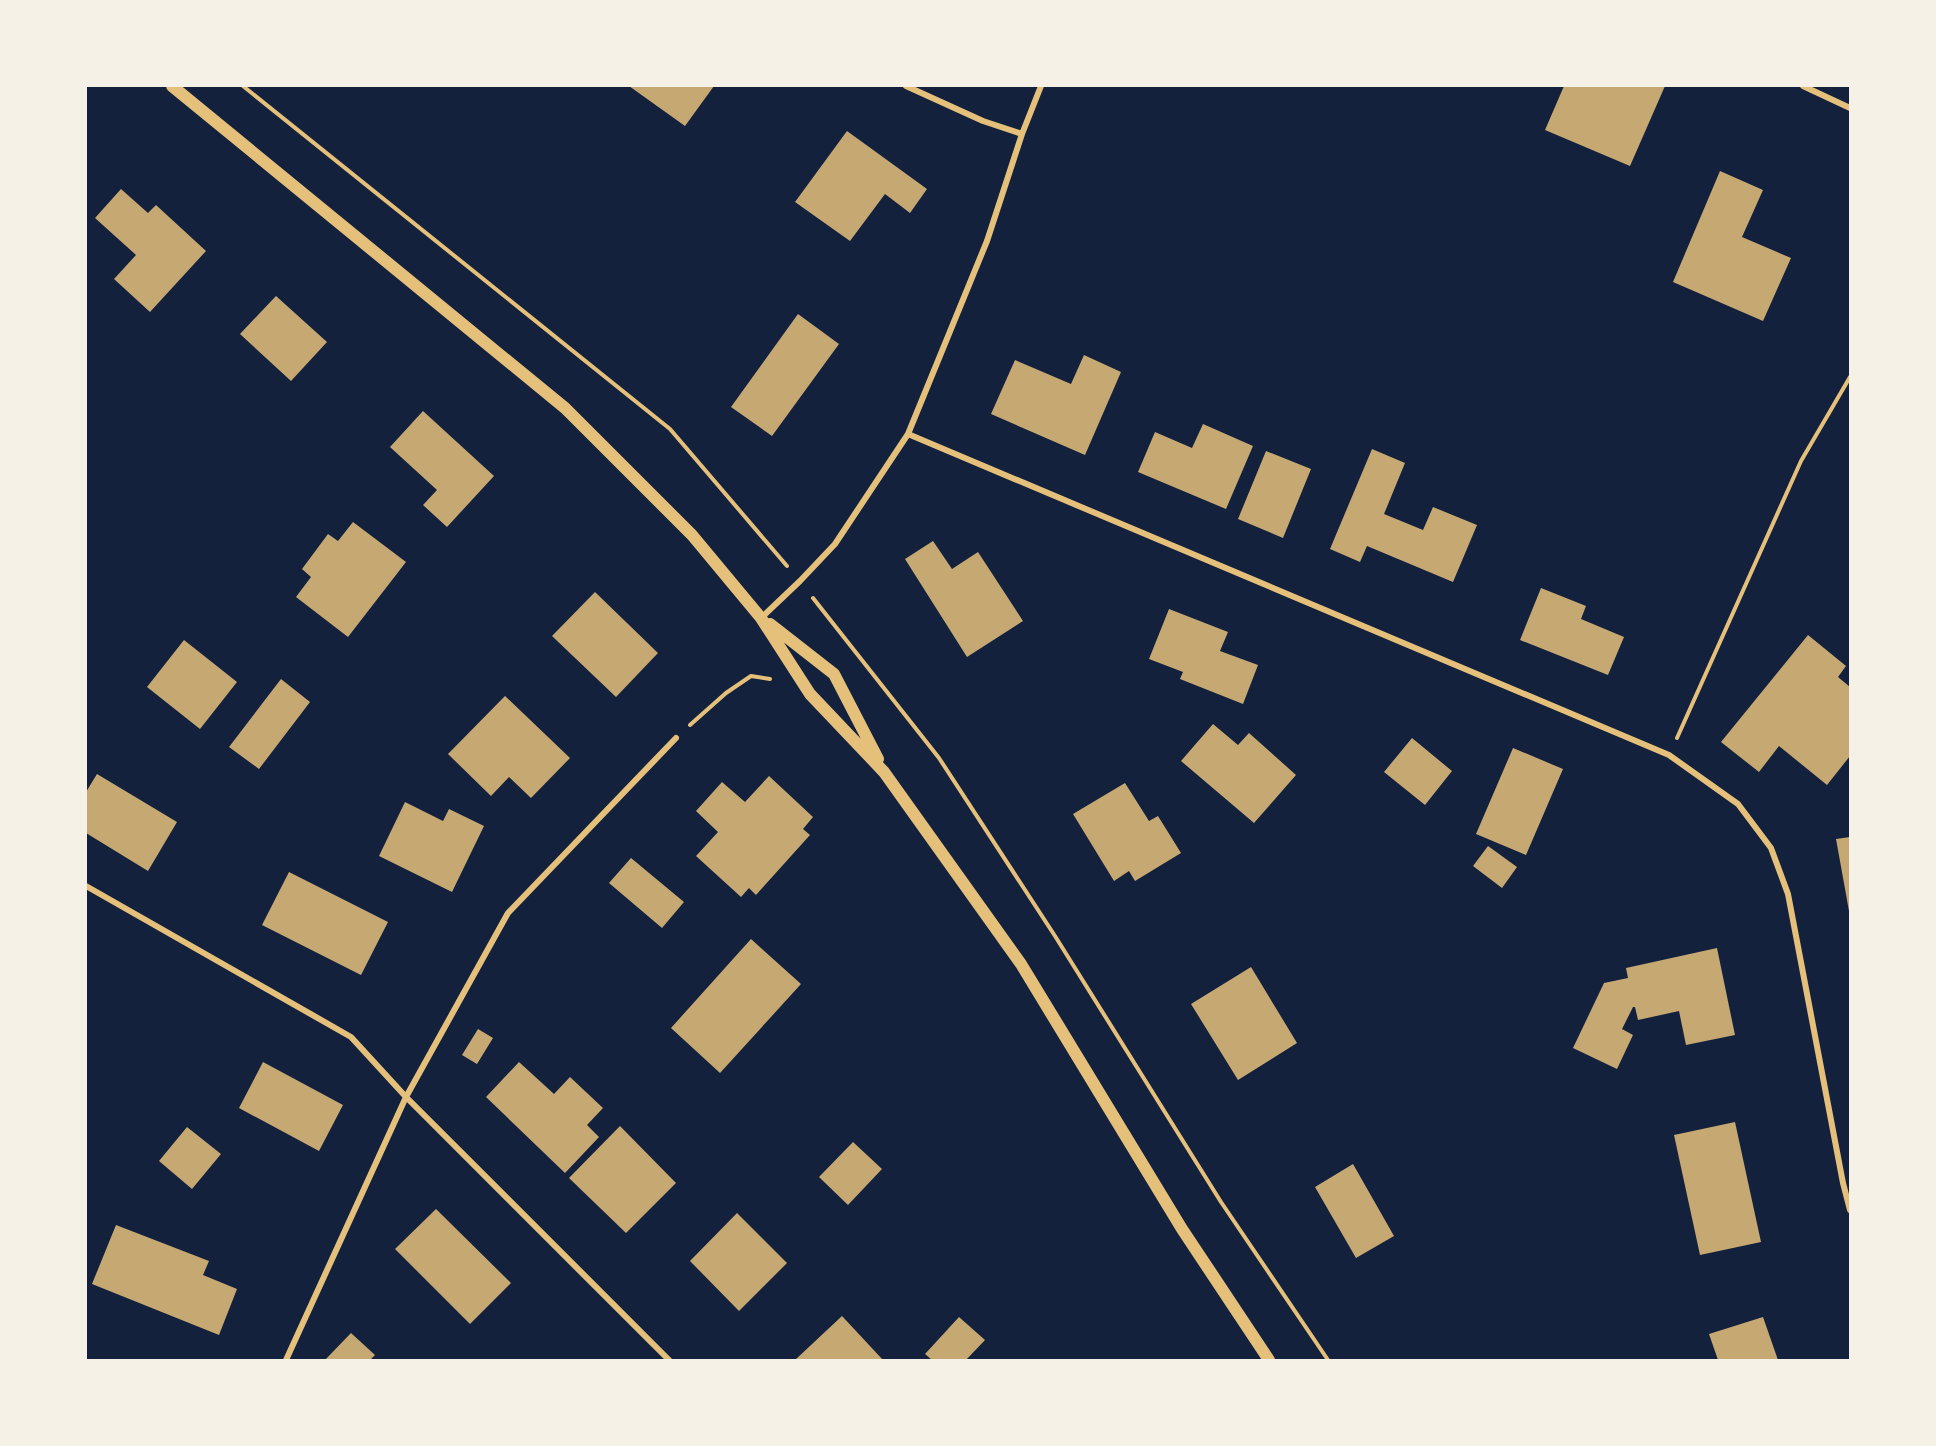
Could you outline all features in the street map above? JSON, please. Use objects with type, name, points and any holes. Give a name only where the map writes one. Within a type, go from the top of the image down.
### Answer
[{"type":"main road","points":[[172,86],[565,408],[692,535],[761,618],[810,694],[884,772],[1021,964],[1182,1229],[1269,1360]]},
{"type":"main road","points":[[761,618],[834,674],[884,772]]},
{"type":"street","points":[[906,86],[983,121],[1022,134]]},
{"type":"street","points":[[761,618],[835,544],[908,434],[987,241],[1022,134],[1041,86]]},
{"type":"street","points":[[1803,86],[1851,108]]},
{"type":"street","points":[[908,434],[1669,755],[1738,804],[1771,848],[1788,894],[1843,1183],[1851,1210]]},
{"type":"street","points":[[286,1360],[406,1096],[508,913],[676,738]]},
{"type":"street","points":[[86,886],[351,1037],[406,1096],[669,1360]]},
{"type":"path","points":[[1669,755],[1801,460],[1851,377]]},
{"type":"path","points":[[676,738],[726,693],[751,676],[769,678],[776,688]]},
{"type":"building","points":[[629,86],[714,86],[685,126]]},
{"type":"building","points":[[1564,86],[1665,86],[1630,166],[1545,130]]},
{"type":"building","points":[[847,131],[927,189],[910,213],[885,194],[850,241],[795,202]]},
{"type":"building","points":[[1720,171],[1763,190],[1742,237],[1791,258],[1763,321],[1673,282]]},
{"type":"building","points":[[121,189],[148,213],[156,205],[206,251],[150,312],[114,279],[136,255],[95,218]]},
{"type":"building","points":[[276,296],[327,342],[291,381],[240,334]]},
{"type":"building","points":[[798,314],[839,344],[772,436],[731,407]]},
{"type":"building","points":[[1084,355],[1121,372],[1085,455],[991,414],[1015,360],[1071,384]]},
{"type":"building","points":[[423,411],[494,476],[447,527],[423,505],[437,490],[390,447]]},
{"type":"building","points":[[1203,424],[1253,446],[1226,509],[1138,472],[1155,432],[1192,448]]},
{"type":"building","points":[[1372,449],[1405,463],[1384,514],[1423,530],[1433,507],[1477,525],[1453,582],[1367,546],[1360,562],[1330,549]]},
{"type":"building","points":[[1266,451],[1311,469],[1283,538],[1238,519]]},
{"type":"building","points":[[353,522],[406,562],[348,637],[296,597],[311,577],[302,569],[328,534],[338,541]]},
{"type":"building","points":[[933,541],[952,569],[978,552],[1023,621],[967,657],[905,559]]},
{"type":"building","points":[[1541,588],[1586,606],[1581,619],[1624,637],[1608,675],[1520,640]]},
{"type":"building","points":[[595,592],[658,653],[616,697],[552,636]]},
{"type":"building","points":[[1169,609],[1228,632],[1220,651],[1258,665],[1243,704],[1180,679],[1183,672],[1149,659]]},
{"type":"building","points":[[1808,635],[1846,666],[1838,677],[1850,687],[1850,756],[1827,785],[1779,746],[1759,772],[1721,742]]},
{"type":"building","points":[[184,640],[237,682],[200,729],[147,687]]},
{"type":"building","points":[[281,679],[310,702],[259,769],[229,747]]},
{"type":"building","points":[[505,696],[570,758],[531,798],[509,777],[491,796],[448,754]]},
{"type":"building","points":[[1213,724],[1238,745],[1249,733],[1296,775],[1254,823],[1181,761]]},
{"type":"building","points":[[1412,738],[1452,771],[1425,805],[1384,772]]},
{"type":"building","points":[[1513,748],[1563,769],[1526,855],[1476,834]]},
{"type":"building","points":[[97,774],[177,822],[148,871],[86,833],[86,792]]},
{"type":"building","points":[[769,776],[813,817],[803,829],[810,835],[756,895],[749,888],[741,897],[696,856],[718,832],[696,811],[722,782],[745,802]]},
{"type":"building","points":[[1125,783],[1149,821],[1158,816],[1181,853],[1135,881],[1129,871],[1114,881],[1073,814]]},
{"type":"building","points":[[405,802],[443,821],[449,809],[484,826],[452,892],[379,856]]},
{"type":"building","points":[[1850,837],[1850,911],[1849,911],[1836,839]]},
{"type":"building","points":[[1488,846],[1517,867],[1502,888],[1473,866]]},
{"type":"building","points":[[631,858],[684,902],[662,928],[609,883]]},
{"type":"building","points":[[289,872],[388,922],[361,975],[262,925]]},
{"type":"building","points":[[751,939],[801,984],[720,1073],[671,1028]]},
{"type":"building","points":[[1717,948],[1735,1035],[1686,1045],[1679,1011],[1638,1020],[1635,1007],[1633,1007],[1622,1029],[1633,1035],[1617,1069],[1573,1048],[1604,983],[1628,978],[1626,968]]},
{"type":"building","points":[[1251,967],[1297,1043],[1238,1080],[1191,1004]]},
{"type":"building","points":[[478,1029],[493,1038],[477,1064],[462,1055]]},
{"type":"building","points":[[263,1062],[343,1105],[319,1151],[239,1108]]},
{"type":"building","points":[[519,1062],[554,1094],[570,1077],[603,1108],[587,1125],[599,1137],[565,1173],[486,1097]]},
{"type":"building","points":[[1735,1122],[1761,1242],[1700,1255],[1674,1135]]},
{"type":"building","points":[[620,1126],[676,1183],[626,1233],[569,1178]]},
{"type":"building","points":[[187,1127],[221,1154],[192,1189],[159,1161]]},
{"type":"building","points":[[853,1142],[882,1169],[848,1205],[819,1177]]},
{"type":"building","points":[[1353,1164],[1394,1236],[1356,1258],[1315,1187]]},
{"type":"building","points":[[436,1209],[511,1283],[470,1324],[395,1249]]},
{"type":"building","points":[[737,1213],[787,1263],[739,1311],[690,1261]]},
{"type":"building","points":[[116,1225],[209,1261],[203,1275],[237,1289],[219,1335],[92,1284]]},
{"type":"building","points":[[842,1316],[883,1360],[795,1360]]},
{"type":"building","points":[[959,1317],[985,1340],[966,1360],[932,1360],[925,1354]]},
{"type":"building","points":[[1763,1317],[1778,1360],[1718,1360],[1709,1334]]},
{"type":"building","points":[[351,1333],[375,1355],[370,1360],[325,1360]]}]
